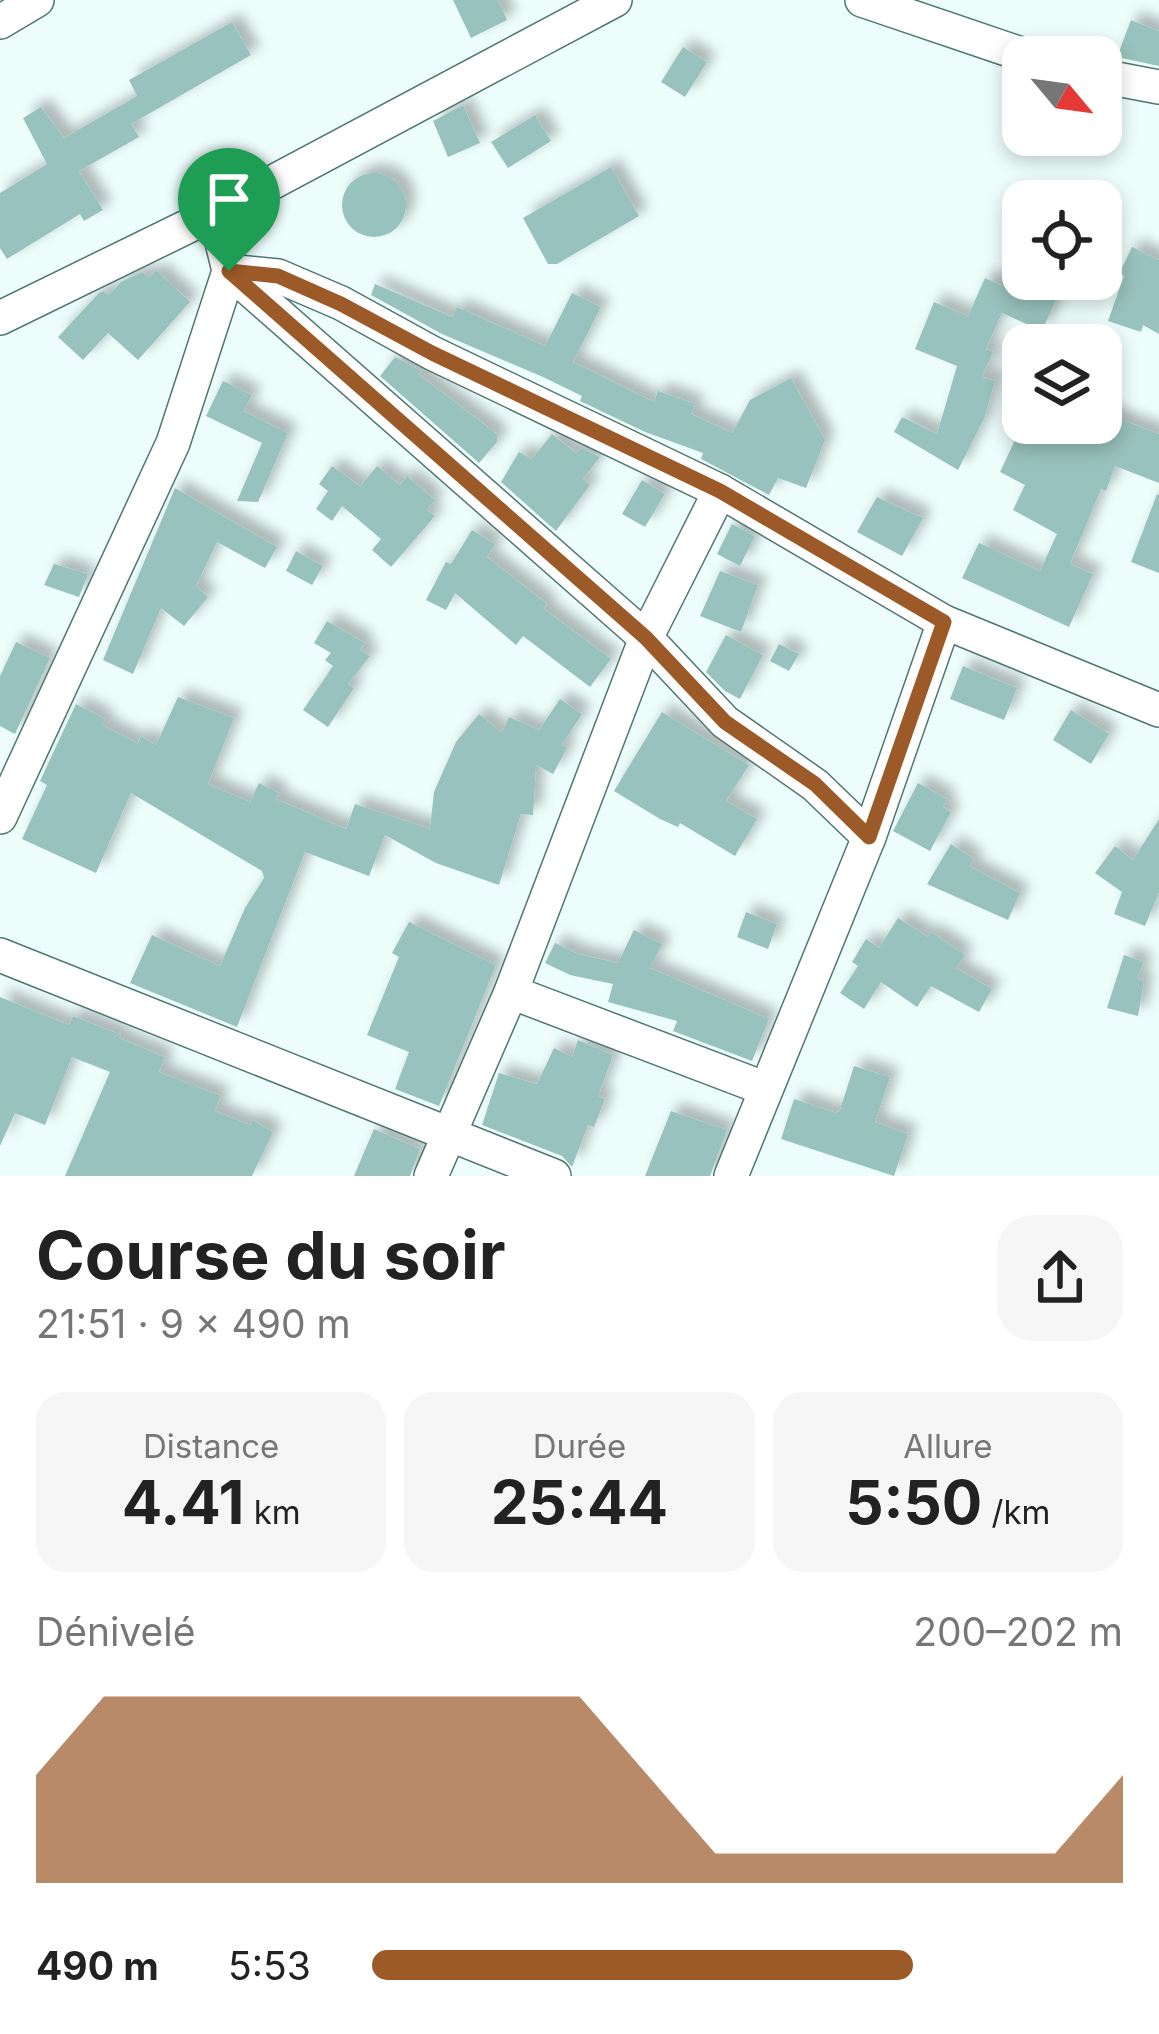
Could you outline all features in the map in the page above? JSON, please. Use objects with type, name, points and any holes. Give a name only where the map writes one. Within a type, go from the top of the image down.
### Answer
[{"type":"street","points":[[0,22],[38,0]]},
{"type":"street","points":[[0,318],[215,212],[615,0]]},
{"type":"street","points":[[862,0],[1002,48]]},
{"type":"street","points":[[1122,80],[1159,87]]},
{"type":"street","points":[[0,817],[173,442],[229,271],[215,212]]},
{"type":"street","points":[[229,271],[278,276],[341,304],[432,353],[720,491],[944,622],[1159,710]]},
{"type":"street","points":[[229,271],[646,638],[725,722],[815,784],[869,837]]},
{"type":"street","points":[[431,1176],[511,992],[646,638],[720,491]]},
{"type":"street","points":[[731,1176],[869,837],[944,622]]},
{"type":"street","points":[[0,955],[554,1176]]},
{"type":"street","points":[[511,992],[766,1089]]},
{"type":"building","points":[[453,0],[498,0],[507,20],[471,38]]},
{"type":"building","points":[[1131,20],[1159,31],[1159,66],[1122,58]]},
{"type":"building","points":[[232,22],[251,55],[131,124],[139,137],[79,171],[103,210],[84,221],[80,214],[7,259],[0,248],[0,193],[47,164],[23,118],[41,107],[64,138],[137,96],[129,80]]},
{"type":"building","points":[[683,47],[707,62],[685,97],[661,82]]},
{"type":"building","points":[[463,105],[480,143],[448,157],[433,121]]},
{"type":"building","points":[[535,115],[551,141],[508,168],[491,142]]},
{"type":"building","points":[[611,167],[639,216],[557,264],[548,264],[523,218]]},
{"type":"building","points":[[374,173],[397,182],[406,205],[397,228],[374,237],[351,228],[342,205],[351,182]]},
{"type":"building","points":[[1132,247],[1159,260],[1159,334],[1143,325],[1141,332],[1108,321],[1115,300],[1122,300],[1122,268]]},
{"type":"building","points":[[156,270],[190,302],[138,360],[108,333],[83,360],[58,337],[99,293],[109,295],[121,282],[142,272],[149,278]]},
{"type":"building","points":[[985,278],[1002,286],[1002,300],[1056,300],[1045,324],[1026,324],[1002,313],[986,349],[993,352],[982,377],[995,381],[984,419],[958,470],[894,432],[902,417],[937,434],[957,366],[915,349],[934,302],[968,316]]},
{"type":"building","points":[[375,284],[452,317],[457,307],[545,346],[572,293],[601,307],[573,362],[654,402],[658,391],[695,404],[691,414],[732,433],[750,400],[791,378],[825,440],[806,488],[778,478],[769,495],[701,459],[703,453],[645,432],[543,377],[442,334],[371,295]]},
{"type":"building","points":[[395,357],[421,371],[418,374],[497,434],[497,442],[479,463],[380,376]]},
{"type":"building","points":[[223,381],[252,395],[244,411],[288,433],[258,502],[237,501],[262,443],[206,416]]},
{"type":"building","points":[[1122,420],[1159,434],[1159,483],[1115,466],[1106,491],[1101,489],[1070,564],[1093,574],[1069,627],[962,578],[979,543],[1040,571],[1057,534],[1013,510],[1025,485],[1000,472],[1013,444],[1122,444]]},
{"type":"building","points":[[552,434],[576,453],[581,448],[600,457],[583,479],[590,485],[556,531],[501,482],[519,452],[532,459]]},
{"type":"building","points":[[332,466],[360,486],[377,466],[400,485],[407,476],[435,500],[427,510],[435,516],[391,567],[372,550],[381,539],[342,506],[332,521],[316,509],[328,491],[319,484]]},
{"type":"building","points":[[642,480],[665,494],[645,527],[622,514]]},
{"type":"building","points":[[175,488],[277,547],[265,568],[217,542],[196,586],[208,597],[184,626],[161,608],[133,674],[103,660]]},
{"type":"building","points":[[1159,495],[1159,573],[1131,562]]},
{"type":"building","points":[[877,497],[923,518],[902,556],[857,532]]},
{"type":"building","points":[[732,524],[755,536],[740,566],[717,554]]},
{"type":"building","points":[[472,530],[495,544],[487,557],[547,604],[544,609],[611,659],[590,687],[523,636],[516,645],[455,593],[446,610],[426,600],[446,562],[451,564]]},
{"type":"building","points":[[296,551],[323,566],[312,585],[286,571]]},
{"type":"building","points":[[54,564],[88,574],[79,597],[44,585]]},
{"type":"building","points":[[720,571],[758,585],[741,632],[700,616]]},
{"type":"building","points":[[327,621],[365,643],[360,649],[370,656],[348,684],[354,688],[328,727],[303,710],[333,666],[325,660],[331,653],[314,643]]},
{"type":"building","points":[[726,635],[763,655],[740,699],[706,672]]},
{"type":"building","points":[[16,642],[50,658],[15,734],[0,726],[0,676]]},
{"type":"building","points":[[779,644],[799,654],[789,671],[770,661]]},
{"type":"building","points":[[963,666],[1017,688],[1004,720],[950,699]]},
{"type":"building","points":[[178,697],[234,718],[208,784],[250,802],[259,783],[279,793],[276,799],[346,829],[355,804],[430,829],[434,792],[456,742],[479,714],[502,733],[509,717],[539,730],[560,699],[582,714],[562,745],[567,748],[553,774],[536,765],[533,815],[521,814],[499,885],[436,863],[385,835],[369,876],[305,852],[237,1027],[130,983],[152,935],[220,966],[264,878],[262,871],[131,793],[96,873],[22,839],[47,785],[40,781],[76,704],[105,719],[102,725],[138,743],[141,736],[156,745]]},
{"type":"building","points":[[1071,710],[1109,734],[1091,764],[1053,740]]},
{"type":"building","points":[[662,712],[749,765],[726,801],[757,819],[735,856],[614,791]]},
{"type":"building","points":[[918,783],[947,799],[943,807],[951,812],[930,851],[893,831]]},
{"type":"building","points":[[1159,819],[1159,892],[1145,926],[1114,914],[1122,892],[1095,873],[1115,846],[1133,860]]},
{"type":"building","points":[[951,844],[974,859],[969,866],[1020,893],[1008,920],[927,884]]},
{"type":"building","points":[[746,912],[777,924],[768,949],[737,937]]},
{"type":"building","points":[[898,918],[928,937],[931,932],[965,955],[956,968],[992,989],[979,1012],[931,986],[917,1007],[881,982],[864,1009],[840,993],[858,966],[852,962],[866,939],[879,948]]},
{"type":"building","points":[[409,922],[496,965],[439,1106],[395,1089],[409,1052],[367,1035],[399,957],[392,953]]},
{"type":"building","points":[[634,930],[662,944],[650,968],[769,1019],[752,1061],[673,1031],[677,1021],[608,1002],[613,984],[570,975],[545,963],[555,943],[618,963]]},
{"type":"building","points":[[1124,955],[1144,962],[1137,978],[1144,981],[1138,1016],[1107,1008]]},
{"type":"building","points":[[0,997],[69,1025],[73,1016],[121,1035],[119,1038],[165,1057],[159,1072],[221,1096],[215,1111],[250,1125],[253,1120],[273,1132],[252,1176],[65,1176],[110,1072],[72,1057],[45,1125],[15,1113],[0,1146]]},
{"type":"building","points":[[578,1040],[613,1055],[598,1096],[605,1099],[594,1127],[588,1125],[572,1167],[562,1156],[482,1125],[499,1073],[537,1084],[554,1048],[572,1057]]},
{"type":"building","points":[[854,1066],[890,1077],[875,1122],[908,1134],[894,1176],[781,1139],[794,1099],[836,1113],[840,1110]]},
{"type":"building","points":[[671,1111],[727,1130],[710,1176],[645,1176]]},
{"type":"building","points":[[374,1129],[420,1149],[410,1176],[354,1176]]},
{"type":"route","points":[[229,271],[278,276],[341,304],[432,353],[720,491],[944,622],[869,837],[815,784],[725,722],[646,638],[229,271]]}]
